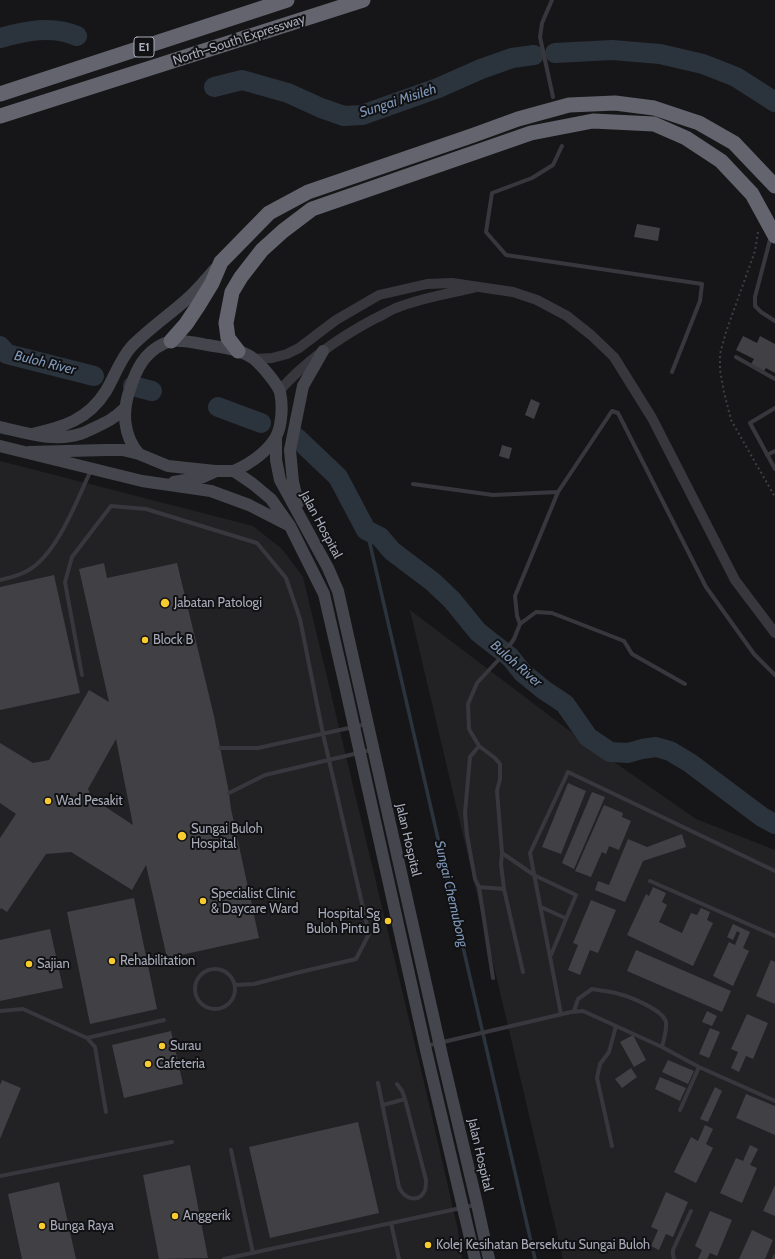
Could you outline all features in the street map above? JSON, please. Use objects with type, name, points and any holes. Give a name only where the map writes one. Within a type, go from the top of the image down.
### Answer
[{"type":"highway","name":"North–South Expressway","points":[[0,94],[288,0]]},
{"type":"highway","name":"North–South Expressway","points":[[0,116],[363,0]]},
{"type":"highway","points":[[171,341],[186,324],[198,306],[212,283],[221,262],[269,213],[308,192],[518,119],[569,105],[615,103],[654,108],[699,123],[734,143],[775,186]]},
{"type":"highway","points":[[238,351],[228,338],[226,323],[232,292],[241,277],[262,250],[283,231],[312,209],[531,133],[593,121],[654,124],[686,138],[721,161],[752,194],[774,234]]},
{"type":"main road","points":[[32,434],[61,427],[83,416],[96,404],[106,391],[120,362],[132,346],[188,299],[221,262]]},
{"type":"main road","points":[[139,454],[133,447],[127,431],[125,408],[136,371],[146,357],[155,348],[171,341],[195,343],[238,351],[254,359],[272,379],[280,391]]},
{"type":"main road","points":[[303,521],[293,482],[290,450],[303,386],[323,351]]},
{"type":"main road","name":"Jalan Hospital","points":[[280,391],[281,413],[276,437],[276,460],[280,480],[328,568],[338,591],[439,1043],[477,1204],[488,1259]]},
{"type":"main road","points":[[0,427],[53,438],[81,434],[116,417],[125,408]]},
{"type":"main road","points":[[29,452],[123,450],[139,454],[168,466],[215,471],[234,471],[245,466],[261,454],[276,437]]},
{"type":"main road","points":[[0,446],[142,481],[211,492],[249,505],[290,526]]},
{"type":"main road","points":[[165,484],[203,477],[215,471]]},
{"type":"main road","points":[[234,471],[271,499],[290,526],[324,594],[425,1046],[475,1259]]},
{"type":"street","points":[[254,359],[272,358],[287,354],[299,348],[336,320],[379,295],[427,284],[452,283],[513,292],[537,300],[566,316],[591,335],[614,357],[652,418],[735,580],[775,633]]},
{"type":"street","points":[[280,391],[298,371],[351,331],[396,308],[430,297],[479,287]]},
{"type":"lane","points":[[552,0],[542,22],[540,37],[553,97]]},
{"type":"lane","points":[[562,146],[553,165],[532,178],[492,193],[486,232],[506,255],[702,284],[700,301],[672,372]]},
{"type":"lane","points":[[774,234],[755,297],[755,306],[775,321]]},
{"type":"lane","points":[[736,357],[775,379]]},
{"type":"lane","points":[[775,408],[750,422],[775,469]]},
{"type":"lane","points":[[520,624],[517,616],[515,596],[558,492],[612,411],[618,412],[706,587],[754,654],[775,675]]},
{"type":"lane","points":[[767,455],[775,451]]},
{"type":"lane","points":[[0,580],[12,578],[28,571],[42,560],[70,517],[92,468]]},
{"type":"lane","points":[[413,484],[493,495],[558,492]]},
{"type":"lane","points":[[82,674],[65,582],[72,557],[111,506],[146,509],[257,543],[286,578],[300,619],[323,734],[369,934],[356,959],[254,984],[235,985]]},
{"type":"lane","points":[[523,972],[504,889],[501,864],[502,854],[497,791],[500,779],[500,764],[495,758],[479,746],[470,729],[468,704],[477,683],[502,656],[514,639],[520,624],[536,612],[552,613],[624,641],[632,654],[685,684]]},
{"type":"lane","points":[[220,748],[258,748],[368,724]]},
{"type":"lane","points":[[479,746],[470,757],[465,813],[467,835],[475,880],[479,887],[493,978]]},
{"type":"lane","points":[[229,793],[265,776],[374,750]]},
{"type":"lane","points":[[561,1014],[530,853],[568,772],[775,871]]},
{"type":"lane","points":[[502,854],[534,875],[576,895],[551,956]]},
{"type":"lane","points":[[650,881],[775,936]]},
{"type":"lane","points":[[479,887],[504,889]]},
{"type":"lane","points":[[541,907],[566,918]]},
{"type":"lane","points":[[209,969],[223,970],[229,973],[235,985],[233,998],[229,1003],[217,1009],[211,1009],[200,1002],[194,990],[198,977],[209,969]]},
{"type":"lane","points":[[574,1011],[578,999],[592,990],[618,994],[638,1001],[660,1014],[666,1021],[666,1030],[662,1047]]},
{"type":"lane","points":[[0,1011],[23,1008],[87,1038],[95,1047],[106,1112]]},
{"type":"lane","points":[[425,1046],[574,1011],[583,1011],[662,1047],[699,1067],[775,1102]]},
{"type":"lane","points":[[87,1038],[164,1020]]},
{"type":"lane","points":[[612,1146],[597,1078],[600,1064],[609,1052],[616,1026]]},
{"type":"lane","points":[[680,1110],[699,1067]]},
{"type":"lane","points":[[378,1083],[399,1187],[402,1194],[408,1198],[415,1198],[421,1196],[426,1190],[426,1180],[405,1099],[397,1084]]},
{"type":"lane","points":[[383,1105],[405,1099]]},
{"type":"lane","points":[[0,1176],[172,1142]]},
{"type":"lane","points":[[231,1150],[253,1253]]},
{"type":"lane","points":[[224,1259],[477,1204]]},
{"type":"lane","points":[[674,1259],[673,1250],[691,1211]]},
{"type":"lane","points":[[391,1223],[399,1259]]},
{"type":"shaded area","name":"Sungai Buloh Hospital","points":[[0,461],[253,526],[282,549],[303,577],[427,1095],[458,1230],[462,1259],[0,1259]]},
{"type":"shaded area","points":[[410,610],[571,732],[696,819],[775,850],[775,1259],[563,1259]]},
{"type":"building","points":[[637,224],[660,228],[658,241],[634,237]]},
{"type":"building","points":[[743,336],[757,343],[760,336],[775,344],[775,373],[766,368],[764,371],[751,364],[754,359],[736,350]]},
{"type":"building","points":[[531,399],[540,403],[534,419],[525,415]]},
{"type":"building","points":[[502,445],[512,448],[509,459],[499,456]]},
{"type":"building","points":[[104,563],[107,578],[177,563],[214,716],[231,809],[259,938],[167,958],[146,865],[132,890],[71,852],[46,854],[7,912],[1,908],[0,910],[0,838],[16,814],[0,803],[0,743],[33,763],[49,760],[89,690],[109,702],[79,569]],"holes":[[[116,739],[133,825],[92,798],[88,789]]]},
{"type":"building","points":[[54,575],[80,693],[0,710],[0,587]]},
{"type":"building","points":[[568,783],[586,791],[561,854],[542,847]]},
{"type":"building","points":[[592,792],[605,797],[574,869],[562,863]]},
{"type":"building","points":[[604,805],[623,813],[622,817],[631,821],[619,850],[609,846],[606,854],[602,852],[591,877],[575,871]]},
{"type":"building","points":[[682,834],[686,847],[643,861],[625,902],[595,890],[598,881],[609,885],[628,839],[647,847]]},
{"type":"building","points":[[653,887],[666,893],[662,902],[667,905],[659,922],[682,933],[691,913],[697,915],[701,908],[710,912],[707,920],[713,923],[693,966],[627,935],[646,894],[649,896]]},
{"type":"building","name":"Rehabilitation","points":[[134,898],[157,1009],[90,1024],[67,912]]},
{"type":"building","points":[[591,900],[616,910],[598,953],[590,950],[580,975],[568,970],[578,945],[573,943]]},
{"type":"building","points":[[733,924],[750,932],[743,948],[749,951],[733,986],[713,976],[729,942],[735,945],[740,933],[737,931],[733,940],[727,937]]},
{"type":"building","name":"Sajian","points":[[50,929],[63,988],[0,1001],[0,940]]},
{"type":"building","points":[[636,950],[731,991],[722,1012],[627,971]]},
{"type":"building","points":[[771,960],[775,962],[775,1004],[756,996]]},
{"type":"building","points":[[707,1011],[717,1016],[712,1026],[702,1022]]},
{"type":"building","points":[[747,1014],[768,1023],[753,1059],[746,1056],[739,1072],[731,1068],[738,1052],[731,1049]]},
{"type":"building","points":[[710,1028],[720,1032],[709,1058],[699,1054]]},
{"type":"building","name":"Cafeteria","points":[[171,1031],[183,1084],[124,1098],[112,1045]]},
{"type":"building","points":[[633,1035],[646,1060],[634,1067],[620,1042]]},
{"type":"building","points":[[668,1060],[694,1071],[688,1084],[662,1072]]},
{"type":"building","points":[[631,1068],[637,1077],[622,1088],[615,1079]]},
{"type":"building","points":[[660,1077],[686,1088],[680,1101],[655,1089]]},
{"type":"building","points":[[2,1080],[21,1088],[0,1139],[0,1085]]},
{"type":"building","points":[[715,1087],[722,1091],[708,1122],[700,1119]]},
{"type":"building","points":[[746,1094],[775,1106],[775,1135],[736,1118]]},
{"type":"building","points":[[358,1122],[379,1213],[270,1238],[249,1147]]},
{"type":"building","points":[[705,1125],[713,1129],[706,1144],[713,1148],[696,1183],[674,1172],[691,1137],[698,1141]]},
{"type":"building","points":[[750,1145],[758,1149],[750,1165],[757,1168],[742,1203],[720,1193],[736,1158],[743,1161]]},
{"type":"building","name":"Anggerik","points":[[190,1165],[208,1258],[159,1259],[143,1175]]},
{"type":"building","name":"Bunga Raya","points":[[59,1182],[76,1259],[22,1259],[8,1194]]},
{"type":"building","points":[[775,1185],[775,1216],[763,1211]]},
{"type":"building","points":[[666,1192],[688,1202],[673,1237],[666,1234],[659,1250],[651,1246],[658,1230],[651,1227]]},
{"type":"building","points":[[710,1211],[732,1220],[717,1256],[710,1253],[707,1259],[698,1259],[702,1250],[695,1246]]},
{"type":"building","points":[[752,1230],[773,1240],[765,1259],[739,1259]]},
{"type":"waterway","name":"Sungai Misileh","points":[[0,38],[38,30],[58,31],[77,36]]},
{"type":"waterway","name":"Sungai Misileh","points":[[555,53],[612,50],[660,54],[703,64],[736,77],[775,102]]},
{"type":"waterway","name":"Sungai Misileh","points":[[214,87],[242,80],[288,93],[321,108],[344,116],[362,115],[438,88],[481,69],[512,58],[534,55]]},
{"type":"waterway","name":"Buloh River","points":[[0,346],[7,354],[94,376]]},
{"type":"waterway","name":"Buloh River","points":[[133,386],[152,391]]},
{"type":"waterway","name":"Buloh River","points":[[218,407],[261,423]]},
{"type":"waterway","name":"Buloh River","points":[[297,438],[338,477],[366,530],[380,537],[392,551],[433,582],[452,600],[478,632],[510,657],[523,673],[544,690],[565,704],[588,737],[610,752],[628,753],[656,747],[670,751],[690,763],[762,817],[775,824]]},
{"type":"waterway","name":"Sungai Chemubong","points":[[366,530],[535,1259]]},
{"type":"place","name":"Jabatan Patologi","points":[[165,603]]},
{"type":"place","name":"Block B","points":[[145,640]]},
{"type":"place","name":"Wad Pesakit","points":[[48,801]]},
{"type":"place","name":"Sungai Buloh Hospital","points":[[182,836]]},
{"type":"place","name":"Specialist Clinic & Daycare Ward","points":[[203,901]]},
{"type":"place","name":"Hospital Sg Buloh Pintu B","points":[[388,921]]},
{"type":"place","name":"Rehabilitation","points":[[112,961]]},
{"type":"place","name":"Sajian","points":[[29,964]]},
{"type":"place","name":"Surau","points":[[162,1046]]},
{"type":"place","name":"Cafeteria","points":[[148,1064]]},
{"type":"place","name":"Anggerik","points":[[175,1216]]},
{"type":"place","name":"Bunga Raya","points":[[42,1226]]},
{"type":"place","name":"Kolej Kesihatan Bersekutu Sungai Buloh","points":[[428,1245]]}]
